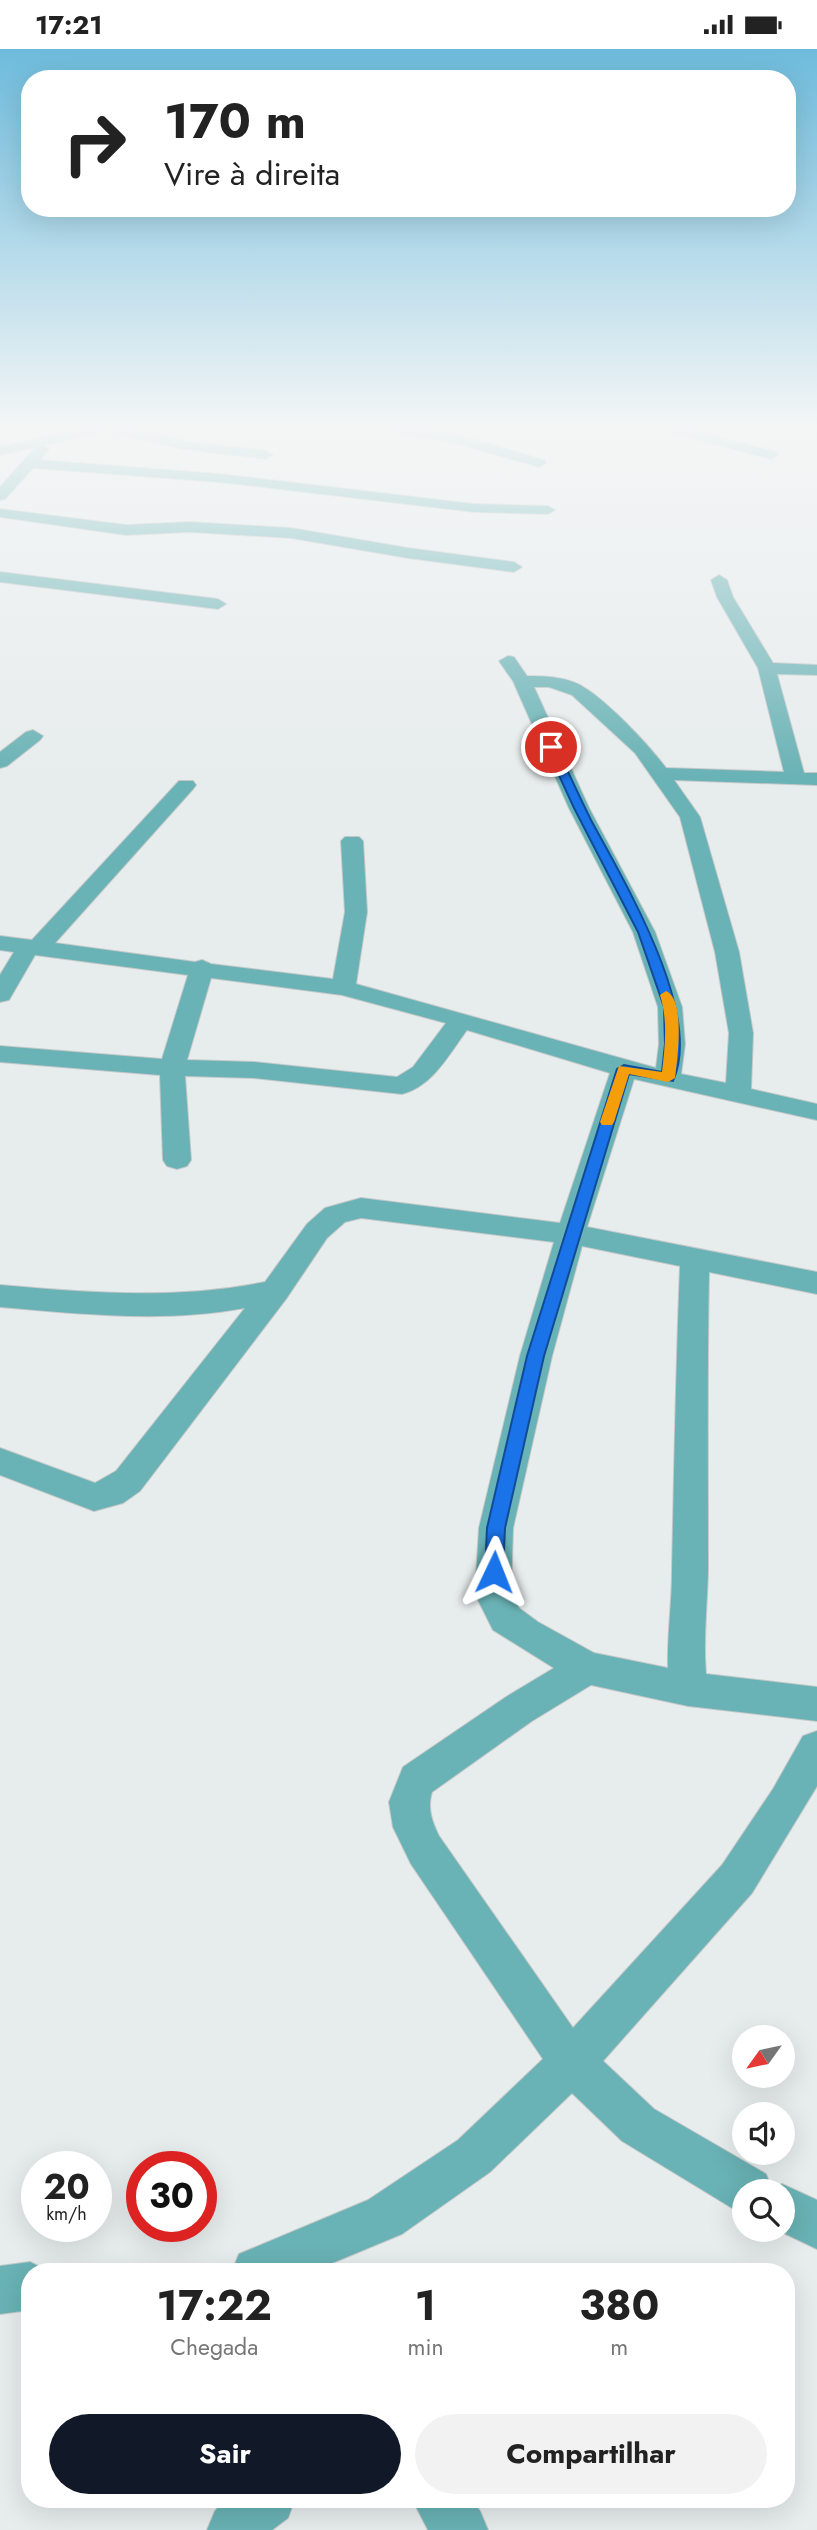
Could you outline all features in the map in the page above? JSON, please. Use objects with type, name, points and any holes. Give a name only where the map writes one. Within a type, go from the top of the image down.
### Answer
[{"type":"street","points":[[361,545],[514,567]]},
{"type":"street","points":[[0,577],[218,604]]},
{"type":"street","points":[[719,580],[725,597],[767,668],[795,778]]},
{"type":"street","points":[[508,661],[522,681],[579,808],[644,932],[670,1007],[672,1044],[668,1078]]},
{"type":"street","points":[[767,668],[817,670]]},
{"type":"street","points":[[522,681],[551,682],[578,691],[642,749],[690,817],[727,952],[741,1034],[738,1094]]},
{"type":"street","points":[[0,762],[33,736]]},
{"type":"street","points":[[659,774],[817,779]]},
{"type":"street","points":[[0,995],[33,948],[186,785]]},
{"type":"street","points":[[343,988],[356,912],[352,841]]},
{"type":"street","points":[[0,943],[202,967],[343,988],[624,1069],[817,1112]]},
{"type":"street","points":[[177,1160],[172,1068],[202,967]]},
{"type":"street","points":[[0,1054],[172,1068],[254,1070],[402,1086],[422,1073],[461,1020]]},
{"type":"street","points":[[624,1069],[571,1234],[536,1356],[496,1528],[493,1594],[506,1619],[524,1633],[587,1668],[688,1689],[817,1704]]},
{"type":"street","points":[[0,1461],[94,1497],[111,1493],[128,1481],[275,1291],[317,1231],[335,1215],[361,1208],[571,1234],[817,1283]]},
{"type":"street","points":[[688,1689],[685,1635],[690,1576],[690,1428],[695,1259]]},
{"type":"street","points":[[0,1296],[82,1303],[161,1304],[215,1302],[275,1291]]},
{"type":"street","points":[[587,1668],[519,1709],[417,1780],[410,1802],[413,1828],[532,2009],[572,2062],[638,2125],[732,2182]]},
{"type":"street","points":[[275,2263],[385,2217],[474,2156],[572,2062],[737,1879],[787,1802],[817,1749]]},
{"type":"street","points":[[795,2214],[817,2225]]},
{"type":"street","points":[[0,2290],[21,2287]]},
{"type":"street","points":[[234,2530],[257,2508]]},
{"type":"street","points":[[445,2508],[461,2530]]},
{"type":"slow traffic","points":[[607,1122],[624,1069],[668,1078],[672,1044],[670,1007],[666,995]]},
{"type":"route","points":[[494,1572],[496,1528],[536,1356],[571,1234],[624,1069],[668,1078],[672,1044],[670,1007],[644,932],[579,808],[551,747]]}]
